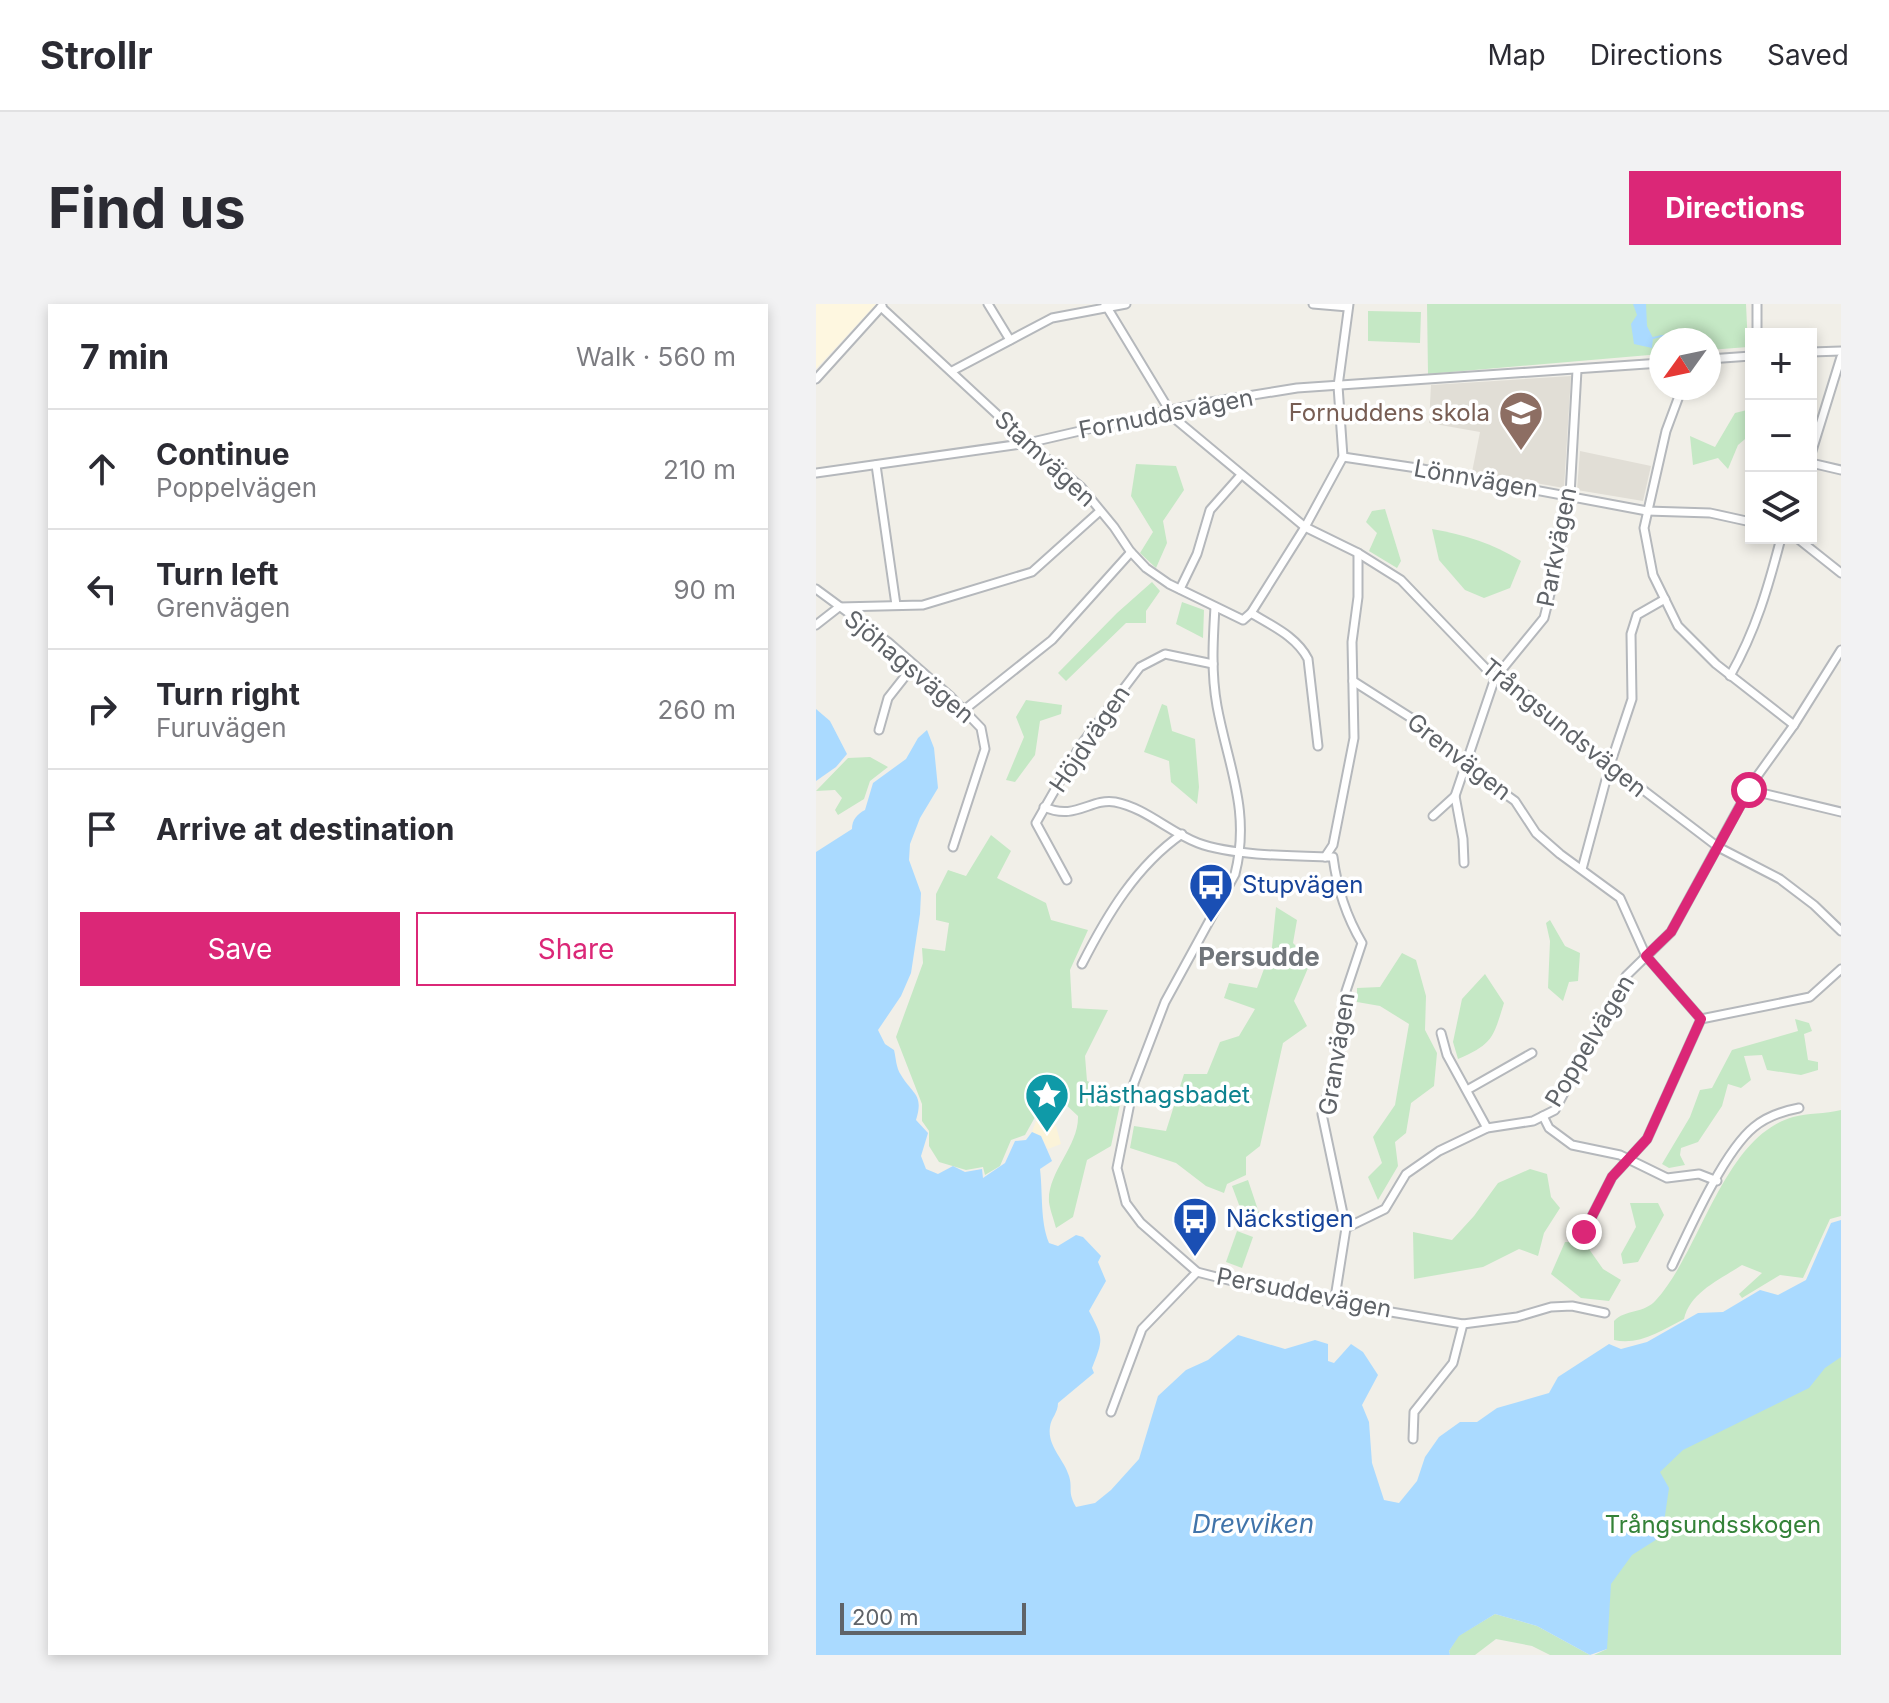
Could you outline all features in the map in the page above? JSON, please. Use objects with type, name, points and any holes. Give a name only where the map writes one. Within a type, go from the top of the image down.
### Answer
[{"type":"street","points":[[988,304],[1010,340]]},
{"type":"street","points":[[952,371],[1052,318],[1106,305],[1126,304]]},
{"type":"street","points":[[1313,304],[1348,306],[1338,386],[1343,457],[1305,527],[1251,613],[1290,637],[1308,659],[1318,746]]},
{"type":"street","points":[[1757,304],[1757,328]]},
{"type":"street","name":"Trångsundsvägen","points":[[1106,305],[1174,418],[1305,527],[1358,553],[1401,580],[1495,678],[1527,695],[1579,746],[1610,765],[1718,847],[1780,879],[1841,931]]},
{"type":"street","points":[[816,379],[883,306]]},
{"type":"street","name":"Stamvägen","points":[[883,306],[1028,443],[1081,487],[1146,568],[1180,589],[1243,620],[1251,613]]},
{"type":"street","points":[[1817,352],[1841,354],[1817,434]]},
{"type":"street","points":[[1721,358],[1745,356]]},
{"type":"street","name":"Fornuddsvägen","points":[[816,473],[1028,443],[1171,410],[1297,388],[1649,364]]},
{"type":"street","name":"Parkvägen","points":[[1464,863],[1455,796],[1495,678],[1544,618],[1556,570],[1570,495],[1577,370]]},
{"type":"street","points":[[1678,400],[1666,431],[1644,528],[1653,575],[1678,626],[1730,676],[1794,725]]},
{"type":"street","name":"Lönnvägen","points":[[1343,457],[1647,511],[1710,513],[1745,521]]},
{"type":"street","points":[[1817,464],[1841,470]]},
{"type":"street","points":[[876,465],[896,605]]},
{"type":"street","points":[[1180,589],[1197,554],[1210,510],[1241,475]]},
{"type":"street","points":[[816,625],[839,607],[923,605],[1032,572],[1100,511]]},
{"type":"street","points":[[1730,676],[1749,643],[1764,606],[1780,544]]},
{"type":"street","points":[[1805,544],[1841,573]]},
{"type":"street","points":[[964,710],[1052,640],[1131,552]]},
{"type":"street","points":[[1044,807],[1055,812],[1073,812],[1111,801],[1132,806],[1198,843],[1241,851],[1329,857],[1354,738],[1352,642],[1358,597],[1358,553]]},
{"type":"street","name":"Sjöhagsvägen","points":[[816,589],[914,665],[981,728],[985,749],[953,847]]},
{"type":"street","points":[[1582,869],[1610,765],[1632,699],[1631,634],[1637,615],[1665,599]]},
{"type":"street","name":"Persuddevägen","points":[[1215,607],[1213,664],[1217,706],[1229,748],[1242,822],[1241,851],[1235,874],[1165,1002],[1134,1083],[1117,1168],[1126,1203],[1141,1223],[1197,1272],[1283,1294],[1463,1324],[1517,1317],[1551,1307],[1572,1306],[1605,1313]]},
{"type":"street","name":"Poppelvägen","points":[[1346,1228],[1385,1209],[1406,1174],[1439,1151],[1487,1128],[1533,1121],[1555,1110],[1626,976],[1671,932],[1749,790],[1841,650]]},
{"type":"street","name":"Höjdvägen","points":[[1067,880],[1036,823],[1080,746],[1140,667],[1165,654],[1213,664]]},
{"type":"street","points":[[879,730],[888,698],[914,665]]},
{"type":"street","name":"Grenvägen","points":[[1353,681],[1416,721],[1465,765],[1515,801],[1536,833],[1620,898],[1646,956],[1701,1019]]},
{"type":"street","points":[[1749,790],[1841,812]]},
{"type":"street","name":"Parkvägen","points":[[1433,816],[1455,796]]},
{"type":"street","points":[[1082,964],[1099,931],[1137,875],[1182,834]]},
{"type":"street","name":"Granvägen","points":[[1329,857],[1345,908],[1362,943],[1346,991],[1341,1047],[1322,1114],[1346,1228],[1334,1304]]},
{"type":"street","points":[[1584,1232],[1612,1177],[1647,1139],[1701,1019],[1810,997],[1841,969]]},
{"type":"street","points":[[1441,1033],[1447,1055],[1487,1128]]},
{"type":"street","points":[[1467,1090],[1532,1053]]},
{"type":"street","points":[[1672,1266],[1737,1146],[1754,1127],[1783,1111],[1799,1108]]},
{"type":"street","points":[[1543,1116],[1549,1128],[1572,1145],[1627,1158],[1667,1178],[1699,1174],[1717,1181]]},
{"type":"street","points":[[1111,1412],[1142,1329],[1197,1272]]},
{"type":"street","points":[[1413,1439],[1414,1412],[1453,1363],[1463,1324]]},
{"type":"shaded area","points":[[816,304],[876,304],[816,369]]},
{"type":"shaded area","name":"Fornuddens skola","points":[[1571,376],[1564,488],[1472,472],[1480,432],[1429,423],[1431,385]]},
{"type":"shaded area","points":[[1580,451],[1651,466],[1643,501],[1577,490]]},
{"type":"green space","points":[[1427,304],[1746,304],[1745,347],[1721,349],[1721,328],[1649,328],[1649,355],[1428,374]]},
{"type":"green space","points":[[1368,311],[1421,312],[1420,343],[1368,341]]},
{"type":"green space","points":[[1745,410],[1745,439],[1738,445],[1728,469],[1718,458],[1693,465],[1690,436],[1715,447],[1735,413]]},
{"type":"green space","points":[[1136,464],[1176,466],[1184,490],[1163,521],[1167,543],[1156,568],[1140,553],[1153,532],[1131,496]]},
{"type":"green space","points":[[1385,509],[1401,561],[1397,568],[1369,551],[1377,533],[1366,522],[1372,511]]},
{"type":"green space","points":[[1432,529],[1478,540],[1521,561],[1510,588],[1484,598],[1465,590],[1439,560]]},
{"type":"green space","points":[[1152,582],[1160,591],[1146,611],[1146,623],[1126,623],[1066,681],[1058,673]]},
{"type":"green space","points":[[1182,602],[1204,610],[1203,638],[1176,624]]},
{"type":"green space","points":[[1026,700],[1062,705],[1061,714],[1040,721],[1035,755],[1015,782],[1006,780],[1024,737],[1016,717]]},
{"type":"green space","points":[[1162,704],[1167,706],[1172,731],[1195,739],[1199,787],[1197,804],[1171,782],[1169,761],[1144,752]]},
{"type":"green space","points":[[870,757],[888,767],[870,781],[864,799],[838,815],[835,810],[842,798],[835,790],[816,791],[848,758]]},
{"type":"green space","points":[[991,835],[1011,851],[997,878],[1046,903],[1051,920],[1088,930],[1070,970],[1072,1008],[1108,1010],[1085,1056],[1087,1081],[1122,1095],[1111,1146],[1087,1160],[1073,1217],[1056,1228],[1050,1191],[1074,1138],[1078,1116],[1064,1103],[1039,1110],[1025,1135],[1011,1140],[1000,1166],[985,1175],[983,1167],[966,1170],[939,1162],[929,1146],[929,1131],[922,1121],[922,1104],[896,1037],[923,963],[922,948],[945,951],[949,923],[936,920],[936,894],[948,870],[966,876]]},
{"type":"green space","points":[[1276,907],[1297,920],[1293,943],[1311,961],[1294,1001],[1307,1026],[1283,1043],[1260,1146],[1246,1157],[1246,1175],[1227,1184],[1224,1193],[1206,1186],[1176,1163],[1130,1148],[1134,1126],[1166,1131],[1184,1074],[1207,1074],[1220,1042],[1239,1036],[1255,1009],[1224,998],[1229,983],[1257,988],[1272,947]]},
{"type":"green space","points":[[1550,920],[1565,946],[1580,953],[1578,981],[1569,982],[1563,1001],[1548,988],[1550,941],[1546,923]]},
{"type":"green space","points":[[1402,953],[1416,960],[1426,996],[1425,1030],[1437,1053],[1434,1086],[1411,1103],[1406,1133],[1395,1142],[1398,1166],[1378,1200],[1368,1177],[1382,1163],[1373,1137],[1395,1105],[1409,1024],[1380,1006],[1357,1002],[1357,988],[1380,987]]},
{"type":"green space","points":[[1485,974],[1504,1003],[1490,1038],[1478,1049],[1458,1059],[1453,1042],[1462,999]]},
{"type":"green space","points":[[1795,1019],[1809,1023],[1812,1031],[1804,1034],[1808,1060],[1818,1062],[1818,1070],[1801,1075],[1767,1070],[1762,1055],[1744,1056],[1751,1080],[1741,1088],[1728,1084],[1722,1106],[1698,1142],[1681,1148],[1680,1155],[1685,1165],[1669,1168],[1662,1164],[1690,1117],[1700,1090],[1712,1088],[1732,1050],[1798,1031]]},
{"type":"green space","points":[[1841,1110],[1841,1216],[1830,1219],[1803,1278],[1780,1275],[1742,1298],[1739,1294],[1762,1273],[1742,1265],[1699,1294],[1684,1319],[1641,1339],[1614,1340],[1614,1321],[1651,1304],[1672,1279],[1715,1198],[1748,1147],[1769,1129],[1793,1117]]},
{"type":"green space","points":[[1530,1169],[1547,1174],[1551,1197],[1560,1208],[1544,1233],[1538,1256],[1519,1249],[1483,1267],[1414,1279],[1413,1232],[1452,1240],[1498,1183]]},
{"type":"green space","points":[[1248,1180],[1259,1213],[1244,1218],[1232,1186]]},
{"type":"green space","points":[[1630,1203],[1658,1203],[1664,1215],[1638,1262],[1623,1264],[1621,1254],[1636,1227]]},
{"type":"green space","points":[[1237,1231],[1253,1237],[1242,1268],[1226,1262]]},
{"type":"green space","points":[[1565,1242],[1584,1242],[1603,1269],[1621,1280],[1609,1301],[1581,1298],[1551,1274]]},
{"type":"green space","name":"Trångsundsskogen","points":[[1841,1298],[1841,1655],[1594,1655],[1607,1649],[1522,1503]]},
{"type":"green space","points":[[1495,1614],[1537,1626],[1590,1655],[1550,1655],[1532,1646],[1496,1639],[1475,1655],[1450,1655],[1449,1651],[1458,1636]]},
{"type":"sand","name":"Hästhagsbadet","points":[[1054,1119],[1061,1144],[1048,1149],[1041,1136],[1032,1132],[1036,1121]]},
{"type":"water","points":[[1633,304],[1646,304],[1649,347],[1634,344],[1631,324],[1637,315]]},
{"type":"water","points":[[816,709],[830,721],[847,754],[836,767],[816,781]]},
{"type":"water","name":"Drevviken","points":[[927,730],[934,748],[938,788],[920,818],[910,844],[909,860],[921,893],[911,973],[901,996],[878,1030],[885,1044],[894,1050],[899,1072],[918,1100],[916,1120],[928,1133],[921,1156],[926,1169],[938,1174],[953,1166],[965,1172],[982,1169],[983,1178],[1005,1163],[1015,1141],[1026,1140],[1032,1132],[1041,1136],[1052,1161],[1040,1169],[1043,1217],[1049,1243],[1058,1246],[1076,1235],[1083,1237],[1101,1256],[1098,1262],[1106,1281],[1089,1311],[1100,1338],[1092,1368],[1094,1373],[1058,1403],[1050,1427],[1051,1440],[1067,1470],[1076,1507],[1095,1503],[1139,1459],[1158,1396],[1186,1370],[1208,1360],[1238,1335],[1285,1349],[1315,1340],[1328,1344],[1328,1361],[1334,1363],[1351,1344],[1363,1352],[1378,1375],[1362,1405],[1369,1422],[1372,1463],[1384,1500],[1399,1503],[1417,1481],[1425,1457],[1439,1437],[1460,1422],[1477,1422],[1497,1408],[1549,1393],[1558,1377],[1609,1344],[1621,1349],[1647,1342],[1698,1313],[1723,1312],[1760,1290],[1778,1295],[1806,1280],[1831,1223],[1841,1220],[1841,1357],[1825,1368],[1809,1388],[1683,1450],[1660,1472],[1669,1488],[1662,1536],[1632,1555],[1611,1584],[1607,1649],[1590,1655],[1537,1626],[1495,1614],[1459,1636],[1449,1651],[1450,1655],[816,1655],[816,852],[852,829],[856,818],[865,810],[873,783],[906,759],[918,738]]},
{"type":"place","name":"Fornuddens skola","points":[[1521,452]]},
{"type":"place","name":"Stupvägen","points":[[1211,924]]},
{"type":"place","name":"Hästhagsbadet","points":[[1047,1134]]},
{"type":"place","name":"Näckstigen","points":[[1195,1258]]},
{"type":"district","name":"Persudde","points":[[1259,957]]},
{"type":"route","points":[[1584,1232],[1612,1177],[1647,1139],[1701,1019],[1646,956],[1671,932],[1749,790]]}]
